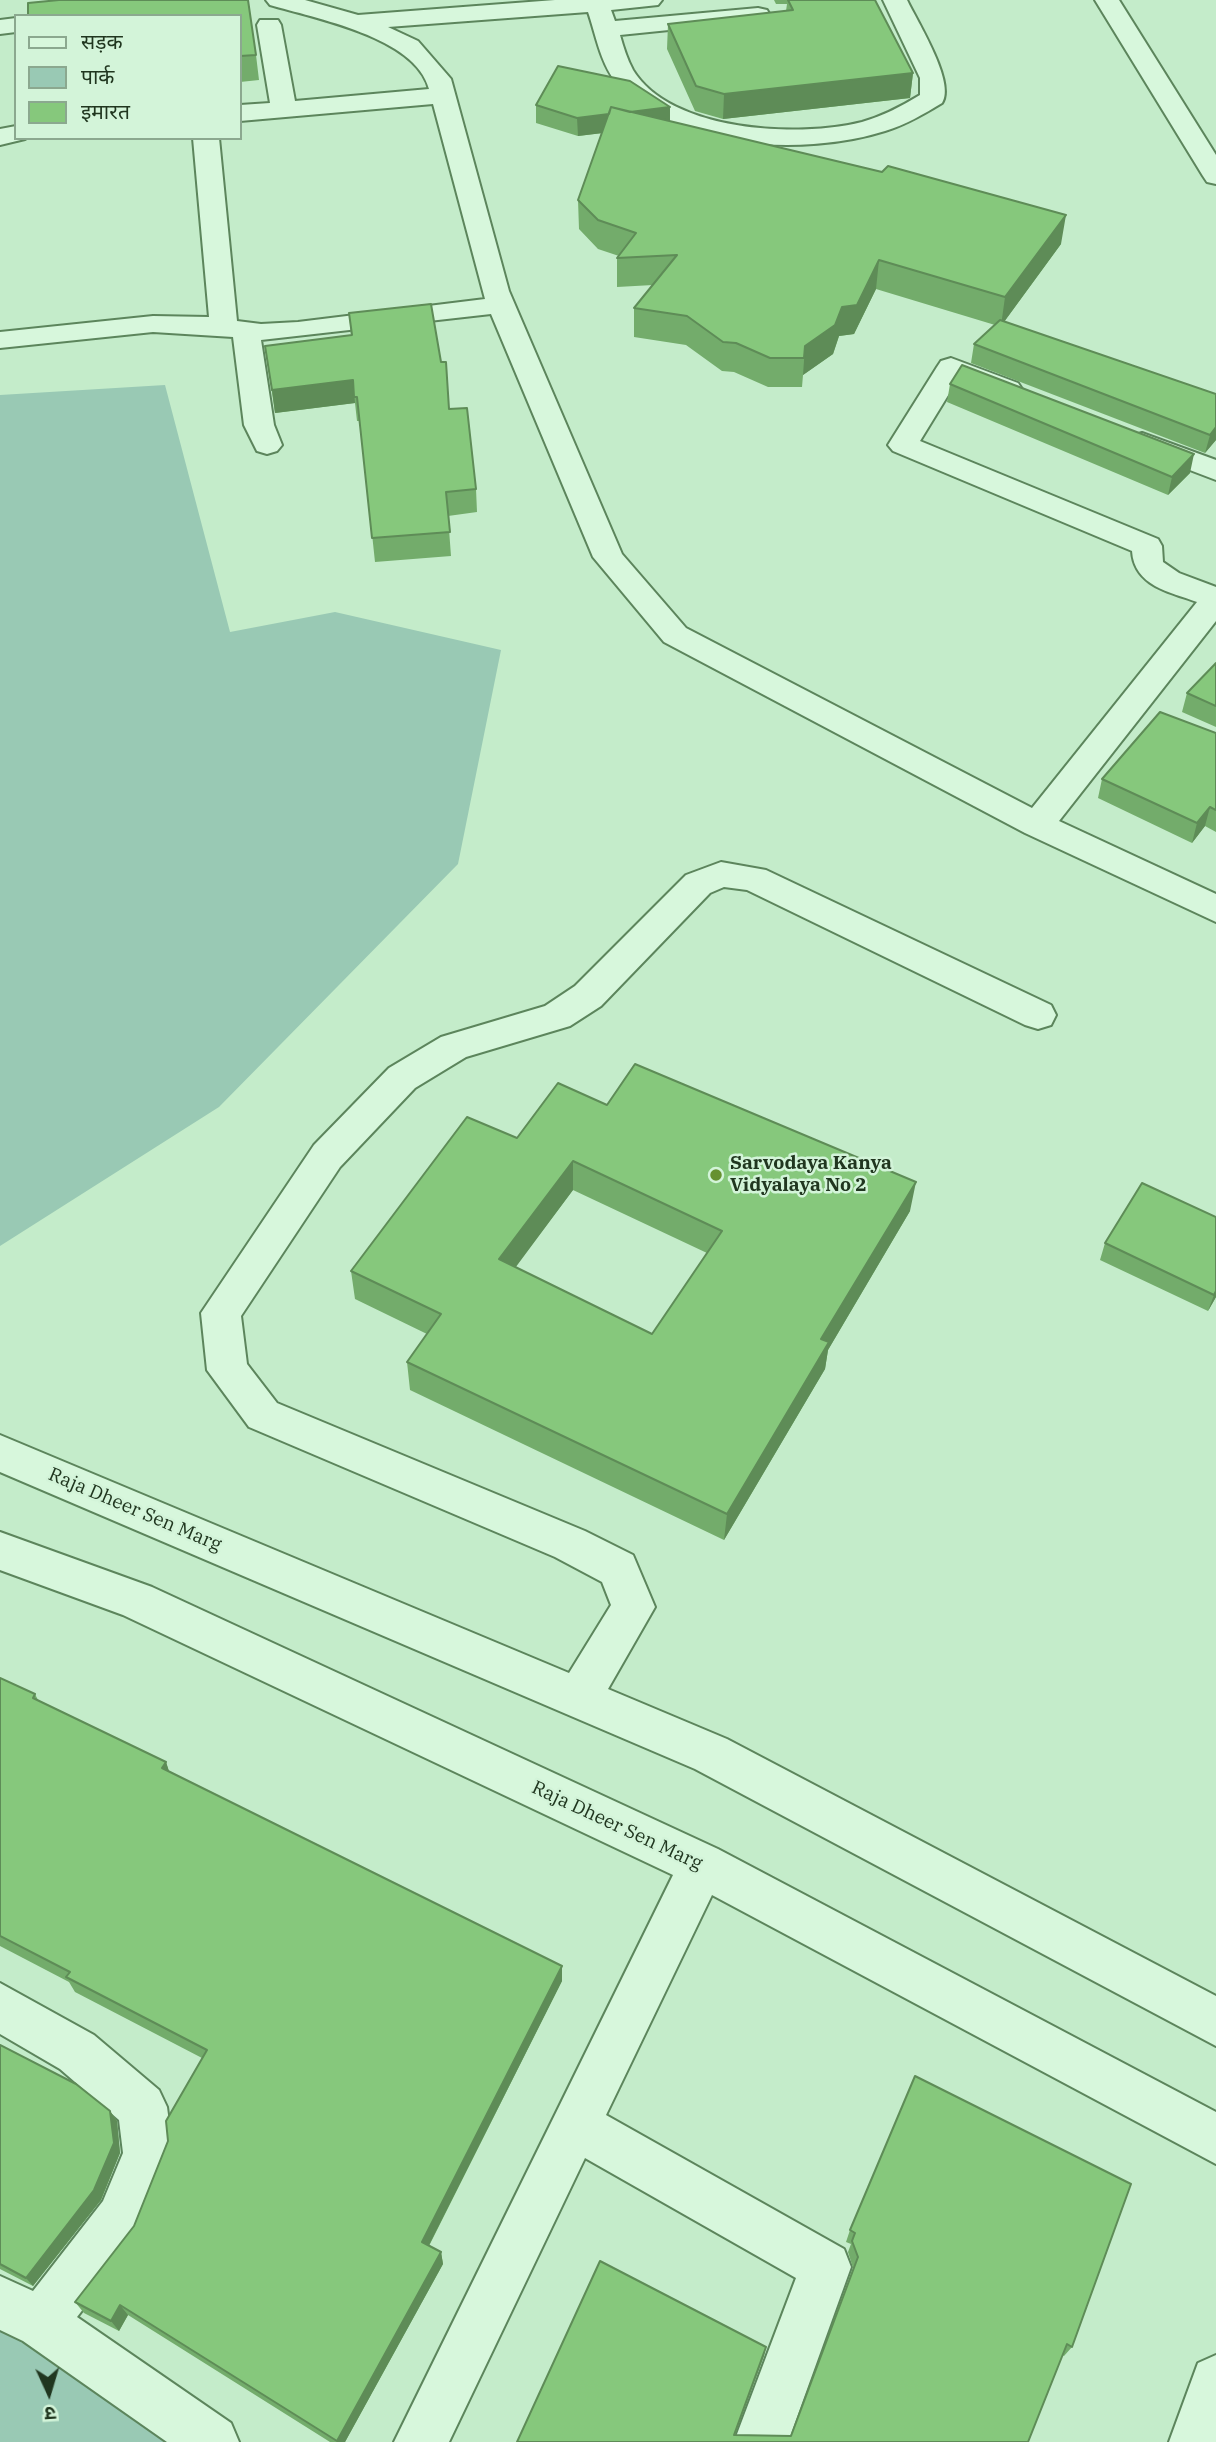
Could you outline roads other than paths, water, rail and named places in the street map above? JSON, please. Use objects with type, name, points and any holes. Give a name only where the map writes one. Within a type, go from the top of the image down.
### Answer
[{"type":"street","points":[[278,0],[357,23],[409,46],[439,79],[495,291],[608,557],[675,635],[1037,825],[1216,909]]},
{"type":"street","points":[[357,23],[386,10],[650,0]]},
{"type":"street","points":[[1107,0],[1216,176]]},
{"type":"street","points":[[597,4],[624,76],[643,94],[674,115],[752,134],[793,138],[857,131],[906,115],[933,98],[932,78],[896,2],[869,6]]},
{"type":"street","points":[[607,28],[786,13]]},
{"type":"street","points":[[269,25],[284,109]]},
{"type":"street","points":[[242,113],[444,95]]},
{"type":"street","points":[[206,140],[235,328],[259,425],[267,445]]},
{"type":"street","points":[[0,340],[153,324],[298,330],[501,305]]},
{"type":"street","points":[[1037,825],[1143,712],[1214,607],[1149,566],[1147,546],[904,445],[951,367],[1040,401]]},
{"type":"street","points":[[1115,431],[1216,471]]},
{"type":"street","points":[[578,1698],[633,1607],[618,1569],[570,1544],[263,1415],[227,1370],[221,1313],[236,1290],[327,1156],[402,1078],[454,1047],[558,1016],[588,996],[698,884],[721,874],[754,879],[1038,1015]]},
{"type":"street","name":"Raja Dheer Sen Marg","points":[[0,1453],[711,1754],[1216,2022]]},
{"type":"street","name":"Raja Dheer Sen Marg","points":[[0,1551],[137,1601],[702,1865],[1216,2139]]},
{"type":"street","points":[[421,2442],[702,1865]]},
{"type":"street","points":[[0,2007],[77,2052],[142,2107],[148,2153],[121,2219],[21,2313],[212,2442]]},
{"type":"street","points":[[575,2125],[826,2267],[761,2442]]},
{"type":"street","points":[[1196,2442],[1216,2381]]},
{"type":"place","name":"Sarvodaya Kanya Vidyalaya No 2","points":[[716,1175]]}]
